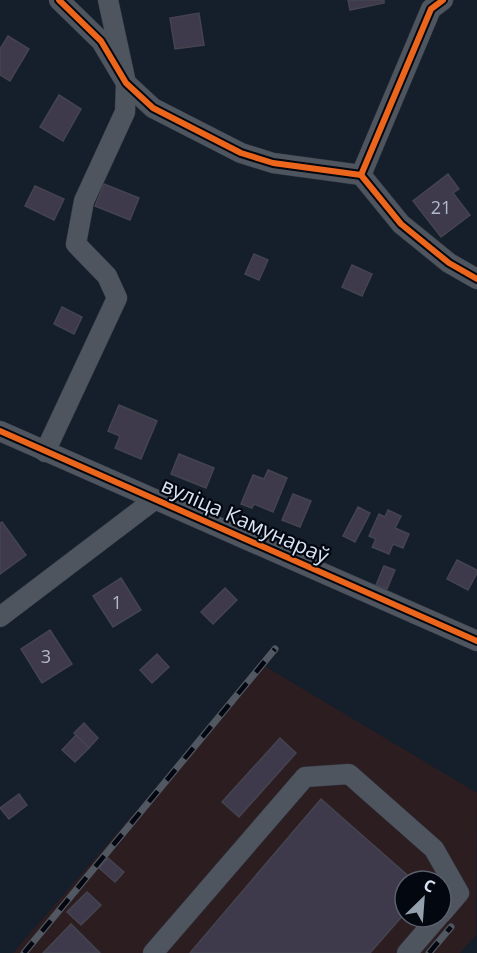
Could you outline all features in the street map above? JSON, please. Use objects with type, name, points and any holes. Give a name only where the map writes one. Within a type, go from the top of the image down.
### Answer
[{"type":"street","points":[[59,0],[101,41],[126,83],[153,108],[241,153],[273,163],[361,175],[401,224],[449,262],[477,279]]},
{"type":"street","points":[[45,452],[117,298],[107,276],[76,244],[84,201],[125,112],[126,83],[108,0]]},
{"type":"street","points":[[361,175],[434,3]]},
{"type":"street","name":"вуліца Камунараў","points":[[0,431],[477,641]]},
{"type":"street","points":[[0,617],[154,500]]},
{"type":"street","points":[[153,953],[305,777],[349,774],[434,849],[445,869]]},
{"type":"street","points":[[453,882],[459,893],[453,900]]},
{"type":"street","points":[[407,953],[428,929]]},
{"type":"shaded area","points":[[263,665],[477,793],[476,935],[460,953],[13,953]]},
{"type":"building","points":[[348,0],[384,0],[384,3],[350,10]]},
{"type":"building","points":[[199,13],[204,45],[175,49],[170,18]]},
{"type":"building","points":[[8,36],[29,49],[10,81],[0,75],[0,49]]},
{"type":"building","points":[[59,95],[81,109],[63,141],[40,127]]},
{"type":"building","points":[[448,174],[459,189],[453,193],[470,215],[441,237],[413,201]]},
{"type":"building","points":[[104,184],[139,198],[130,220],[95,206]]},
{"type":"building","points":[[35,186],[64,199],[54,220],[25,206]]},
{"type":"building","points":[[254,254],[268,260],[259,280],[245,274]]},
{"type":"building","points":[[352,265],[372,274],[362,296],[342,287]]},
{"type":"building","points":[[62,307],[82,317],[74,334],[54,324]]},
{"type":"building","points":[[119,405],[157,421],[141,459],[115,448],[120,436],[108,431]]},
{"type":"building","points":[[179,454],[214,468],[206,488],[171,474]]},
{"type":"building","points":[[268,470],[287,478],[273,512],[254,504],[252,508],[241,504],[253,475],[264,479]]},
{"type":"building","points":[[293,494],[311,501],[300,527],[282,520]]},
{"type":"building","points":[[358,507],[370,513],[355,542],[343,536]]},
{"type":"building","points":[[388,510],[401,516],[395,528],[409,534],[403,548],[393,544],[389,554],[372,547],[376,539],[369,536],[379,514],[385,517]]},
{"type":"building","points":[[2,522],[26,555],[0,574],[0,523]]},
{"type":"building","points":[[457,560],[477,570],[468,590],[447,579]]},
{"type":"building","points":[[384,566],[395,570],[387,589],[376,585]]},
{"type":"building","points":[[121,578],[141,610],[113,627],[93,596]]},
{"type":"building","points":[[225,588],[237,600],[213,624],[201,612]]},
{"type":"building","points":[[50,630],[72,664],[42,683],[21,649]]},
{"type":"building","points":[[157,654],[169,667],[152,683],[140,670]]},
{"type":"building","points":[[84,723],[98,738],[89,748],[74,733]]},
{"type":"building","points":[[76,735],[89,748],[75,762],[62,750]]},
{"type":"building","points":[[280,738],[296,753],[239,817],[222,802]]},
{"type":"building","points":[[19,794],[27,805],[9,819],[0,808]]},
{"type":"building","points":[[321,799],[400,869],[393,869],[393,927],[370,953],[190,953]]},
{"type":"building","points":[[108,858],[124,872],[115,882],[99,868]]},
{"type":"building","points":[[87,892],[101,905],[81,925],[67,912]]},
{"type":"building","points":[[71,924],[100,953],[43,953]]},
{"type":"railway","points":[[24,953],[275,649]]},
{"type":"railway","points":[[429,953],[449,929]]},
{"type":"cycle path","points":[[59,0],[101,41],[126,83],[153,108],[241,153],[273,163],[361,175],[401,224],[449,263],[477,279]]},
{"type":"cycle path","points":[[361,175],[431,9],[443,0]]},
{"type":"cycle path","points":[[0,431],[477,641]]}]
